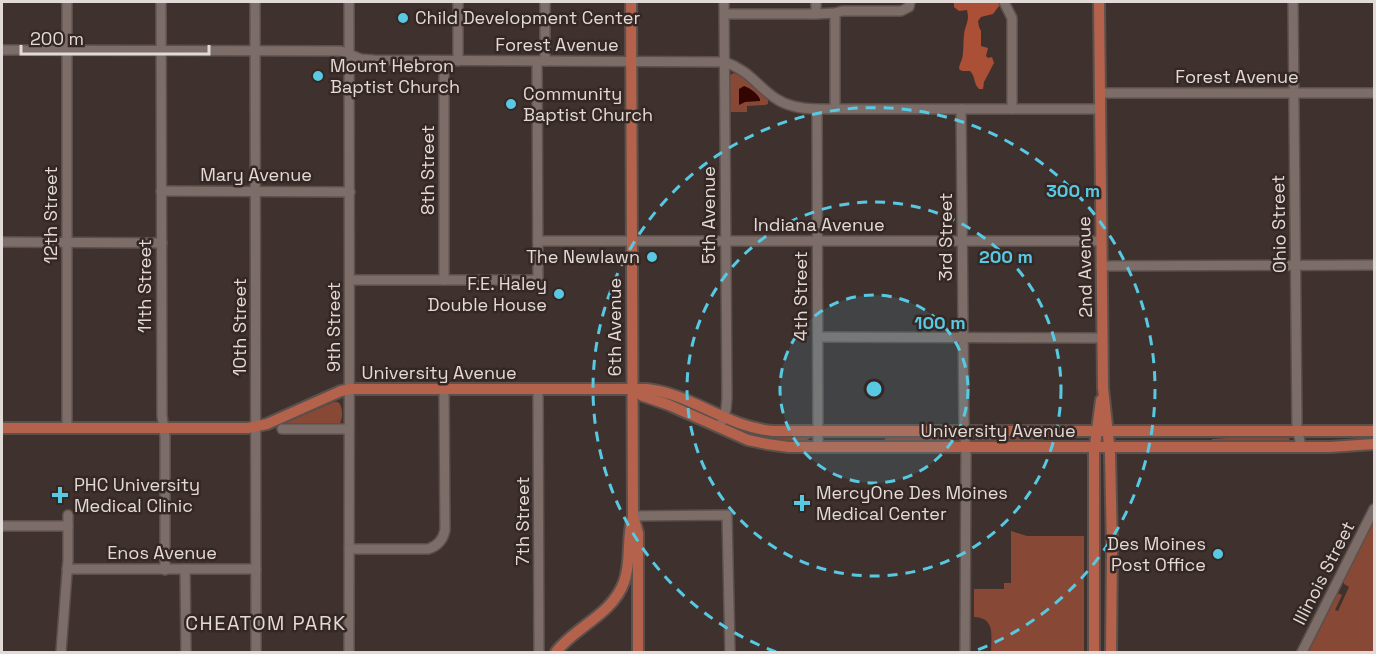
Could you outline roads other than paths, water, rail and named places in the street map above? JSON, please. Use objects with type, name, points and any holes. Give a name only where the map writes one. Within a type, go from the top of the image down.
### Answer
[{"type":"main road","name":"6th Avenue","points":[[631,2],[633,516],[638,533],[638,652]]},
{"type":"main road","name":"2nd Avenue","points":[[1099,2],[1102,338],[1103,388],[1109,447],[1112,567],[1111,652]]},
{"type":"main road","name":"2nd Avenue","points":[[1094,652],[1095,447],[1103,388]]},
{"type":"main road","name":"University Avenue","points":[[2,428],[256,428],[350,389],[444,389],[632,390],[647,398],[721,422],[768,430],[819,432],[1374,431]]},
{"type":"main road","name":"University Avenue","points":[[721,422],[748,440],[789,447],[1346,447],[1374,444]]},
{"type":"main road","points":[[556,652],[572,635],[606,610],[620,591],[628,568],[629,533],[633,516]]},
{"type":"main road","points":[[1095,580],[1112,567]]},
{"type":"street","name":"12th Street","points":[[67,2],[67,428]]},
{"type":"street","name":"11th Street","points":[[161,2],[165,570]]},
{"type":"street","name":"10th Street","points":[[255,2],[256,652]]},
{"type":"street","name":"9th Street","points":[[349,2],[349,652]]},
{"type":"street","points":[[458,2],[458,61]]},
{"type":"street","points":[[350,280],[538,280],[541,61],[545,2]]},
{"type":"street","name":"5th Avenue","points":[[721,422],[727,398],[724,2]]},
{"type":"street","points":[[816,2],[816,14]]},
{"type":"street","points":[[724,14],[816,14],[835,13],[842,10],[901,11],[909,6],[910,2]]},
{"type":"street","points":[[1004,2],[1012,18],[1012,109]]},
{"type":"street","name":"Ohio Street","points":[[1293,2],[1298,431],[1301,447]]},
{"type":"street","points":[[835,13],[835,109]]},
{"type":"street","name":"Forest Avenue","points":[[2,51],[340,51],[361,59],[374,60],[725,62],[747,73],[782,102],[799,108],[1100,109]]},
{"type":"street","name":"8th Street","points":[[444,61],[444,280]]},
{"type":"street","name":"Forest Avenue","points":[[1100,93],[1374,93]]},
{"type":"street","name":"4th Street","points":[[817,109],[818,447]]},
{"type":"street","name":"3rd Street","points":[[962,109],[966,447],[965,652]]},
{"type":"street","name":"Mary Avenue","points":[[161,191],[350,192]]},
{"type":"street","name":"Indiana Avenue","points":[[538,242],[1101,241]]},
{"type":"street","points":[[2,242],[162,243]]},
{"type":"street","points":[[1101,266],[1374,265]]},
{"type":"street","points":[[818,337],[1102,338]]},
{"type":"street","points":[[349,549],[428,549],[441,542],[445,530],[444,389]]},
{"type":"street","name":"7th Street","points":[[538,390],[539,652]]},
{"type":"street","points":[[282,429],[349,429]]},
{"type":"street","name":"Illinois Street","points":[[1302,652],[1374,509]]},
{"type":"street","points":[[61,652],[68,515]]},
{"type":"street","points":[[633,516],[727,515],[730,652]]},
{"type":"street","points":[[2,526],[68,526]]},
{"type":"street","name":"Enos Avenue","points":[[67,569],[256,569]]},
{"type":"street","points":[[185,570],[186,652]]},
{"type":"place","name":"Child Development Center","points":[[403,18]]},
{"type":"place","name":"Mount Hebron Baptist Church","points":[[318,76]]},
{"type":"place","name":"Community Baptist Church","points":[[511,104]]},
{"type":"place","name":"The Newlawn","points":[[652,257]]},
{"type":"place","name":"F.E. Haley Double House","points":[[559,294]]},
{"type":"place","name":"PHC University Medical Clinic","points":[[60,495]]},
{"type":"place","name":"MercyOne Des Moines Medical Center","points":[[802,503]]},
{"type":"place","name":"Des Moines Post Office","points":[[1218,554]]},
{"type":"district","name":"CHEATOM PARK","points":[[266,623]]}]
